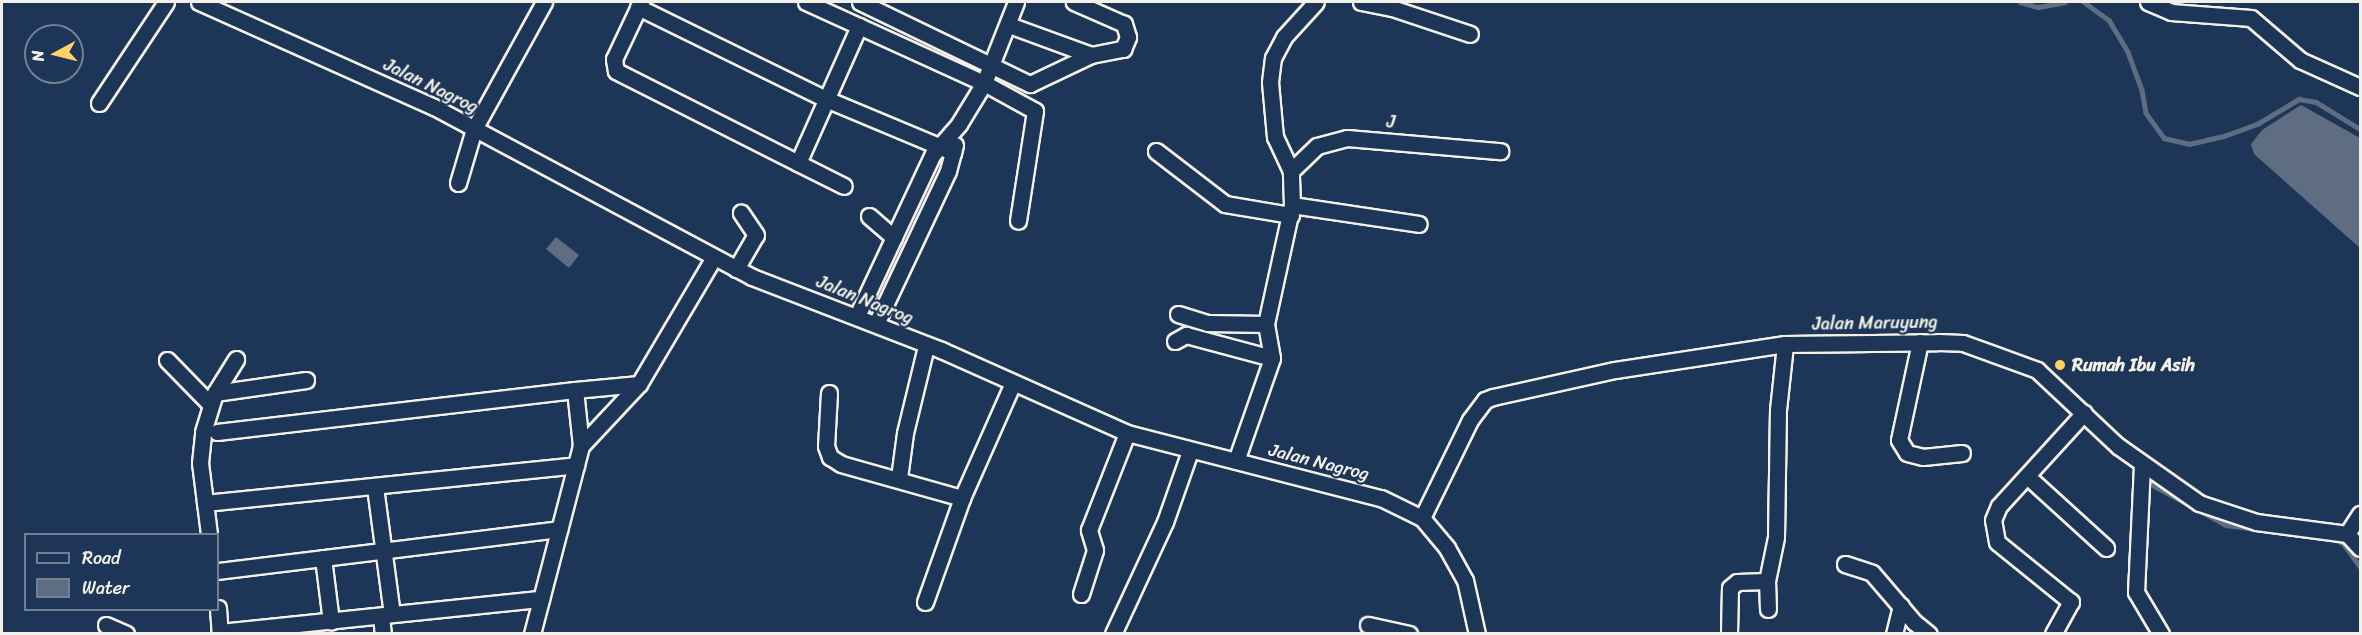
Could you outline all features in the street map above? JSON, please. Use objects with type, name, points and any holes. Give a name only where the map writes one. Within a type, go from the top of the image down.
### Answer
[{"type":"street","points":[[99,103],[166,2]]},
{"type":"street","name":"Jalan Nagrog","points":[[200,2],[434,107],[736,269],[857,316],[1127,433],[1190,451],[1381,498],[1422,518],[1448,548],[1465,580],[1477,633]]},
{"type":"street","points":[[458,183],[474,129],[544,2]]},
{"type":"street","points":[[806,2],[984,83],[1035,111],[1018,221]]},
{"type":"street","points":[[860,2],[1030,84],[1091,55]]},
{"type":"street","points":[[857,316],[939,146],[959,124],[984,83],[1009,25],[1016,2]]},
{"type":"street","points":[[1009,25],[1091,55],[1114,54],[1123,49],[1128,37],[1124,24],[1074,2]]},
{"type":"street","points":[[1236,461],[1272,358],[1266,324],[1292,210],[1291,171],[1276,146],[1271,77],[1284,37],[1316,2]]},
{"type":"street","points":[[1361,2],[1392,8],[1470,34]]},
{"type":"street","points":[[2148,2],[2171,12],[2251,18],[2300,60],[2361,87]]},
{"type":"street","points":[[844,186],[616,71],[614,59],[639,4],[826,99],[953,152]]},
{"type":"street","points":[[798,163],[859,26]]},
{"type":"street","points":[[876,324],[953,152],[959,124]]},
{"type":"street","name":"J","points":[[1291,171],[1317,146],[1347,138],[1500,151]]},
{"type":"street","points":[[1156,151],[1225,204],[1419,224]]},
{"type":"street","points":[[736,269],[756,235],[741,213]]},
{"type":"street","points":[[869,216],[894,238]]},
{"type":"street","points":[[581,446],[639,384],[714,256]]},
{"type":"street","points":[[1178,314],[1208,322],[1266,324]]},
{"type":"street","points":[[1174,341],[1186,335],[1272,358]]},
{"type":"street","points":[[1920,342],[1899,440],[1907,453],[1923,457],[1962,453]]},
{"type":"street","name":"Jalan Maruyung","points":[[1422,518],[1441,473],[1485,400],[1615,370],[1785,344],[1920,342],[1963,343],[2025,363],[2051,379],[2084,413],[2142,465],[2181,493],[2232,516],[2347,534]]},
{"type":"street","points":[[1768,609],[1767,581],[1776,537],[1778,410],[1785,344]]},
{"type":"street","points":[[898,478],[905,433],[926,346]]},
{"type":"street","points":[[209,533],[201,448],[213,399],[236,359]]},
{"type":"street","points":[[167,360],[213,399]]},
{"type":"street","points":[[213,399],[306,380]]},
{"type":"street","points":[[925,602],[962,498],[1013,383]]},
{"type":"street","points":[[217,432],[639,384]]},
{"type":"street","points":[[532,633],[581,446],[575,390]]},
{"type":"street","points":[[829,393],[826,446],[830,457],[841,464],[898,478],[962,498]]},
{"type":"street","points":[[2053,633],[2071,602],[2006,550],[1992,529],[1999,506],[2084,413]]},
{"type":"street","points":[[1081,594],[1095,550],[1089,530],[1127,433]]},
{"type":"street","points":[[1113,633],[1165,522],[1190,451]]},
{"type":"street","points":[[205,503],[576,465]]},
{"type":"street","points":[[2142,465],[2136,592],[2161,633]]},
{"type":"street","points":[[2027,476],[2106,548]]},
{"type":"street","points":[[375,487],[384,551],[386,615],[383,633]]},
{"type":"street","points":[[2361,514],[2347,534],[2361,548]]},
{"type":"street","points":[[219,571],[560,529]]},
{"type":"street","points":[[322,558],[331,621]]},
{"type":"street","points":[[1845,564],[1872,573],[1900,606],[1929,633]]},
{"type":"street","points":[[1729,633],[1730,588],[1737,582],[1767,581]]},
{"type":"street","points":[[218,611],[220,633],[541,599]]},
{"type":"street","points":[[1894,633],[1900,606]]},
{"type":"street","points":[[106,625],[126,633]]},
{"type":"street","points":[[1368,625],[1409,633]]},
{"type":"water","points":[[2301,105],[2360,138],[2360,248],[2254,154],[2251,144],[2262,130]]},
{"type":"water","points":[[556,237],[579,255],[569,268],[546,249]]},
{"type":"waterway","points":[[2020,2],[2038,7],[2065,2]]},
{"type":"waterway","points":[[2084,2],[2109,20],[2128,52],[2142,90],[2146,113],[2164,138],[2189,144],[2224,136],[2259,123],[2299,99],[2316,102],[2360,129]]},
{"type":"waterway","points":[[2149,483],[2226,525],[2320,537]]},
{"type":"waterway","points":[[2331,538],[2343,543],[2360,566]]},
{"type":"place","name":"Rumah Ibu Asih","points":[[2060,365]]}]
